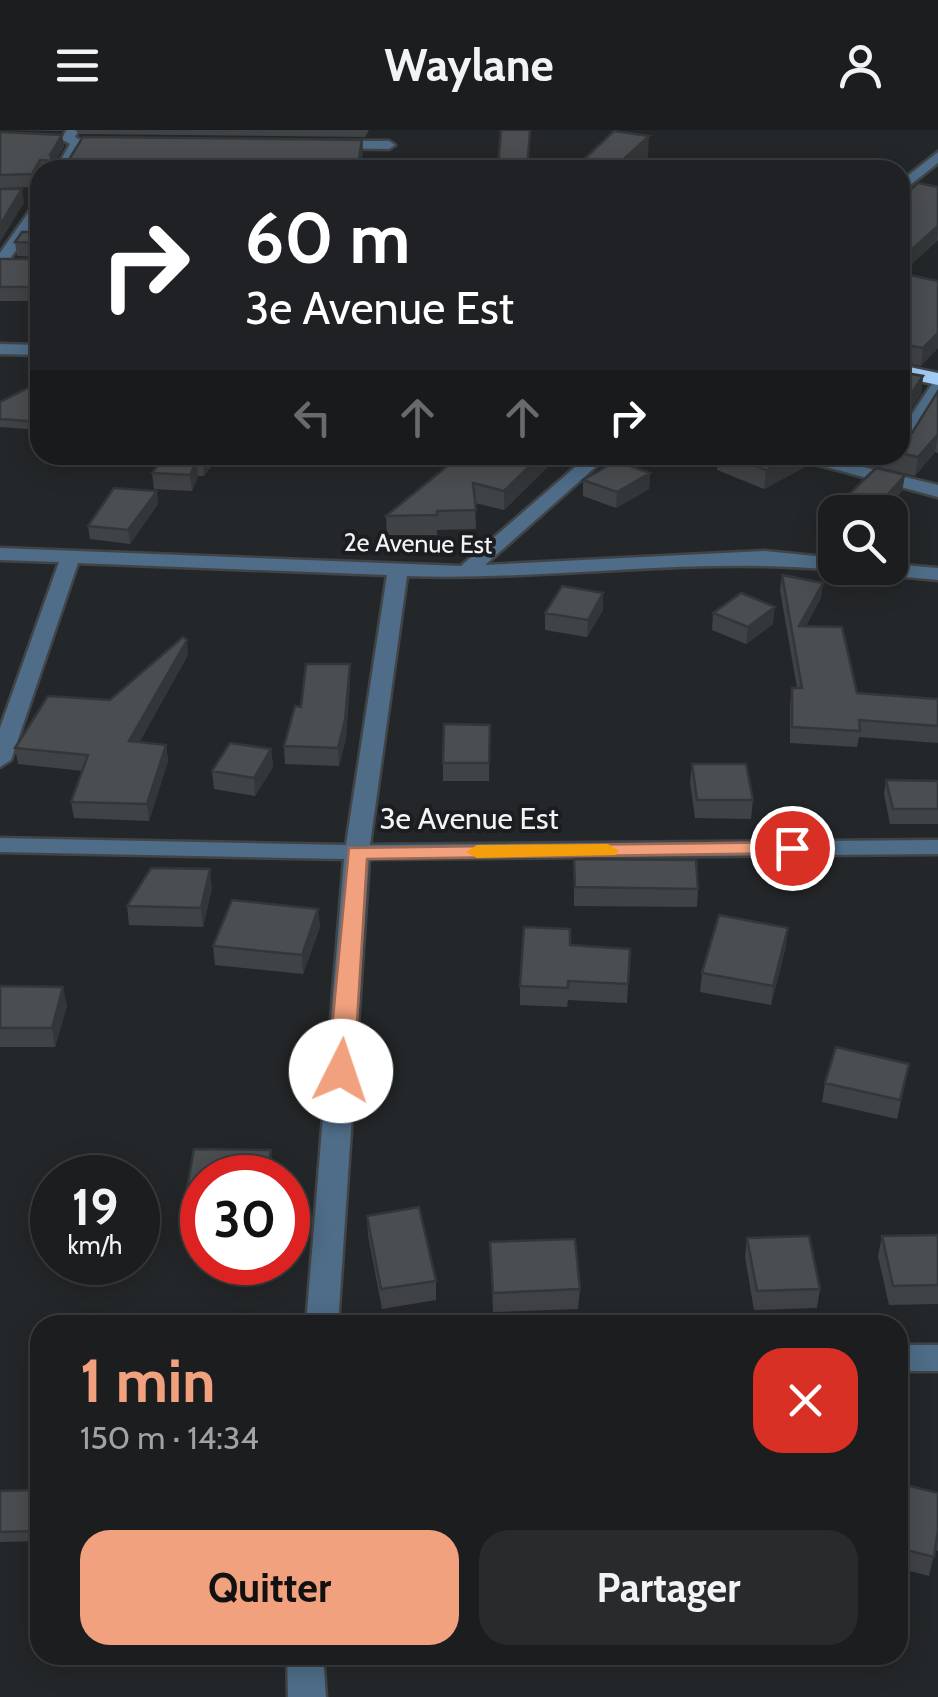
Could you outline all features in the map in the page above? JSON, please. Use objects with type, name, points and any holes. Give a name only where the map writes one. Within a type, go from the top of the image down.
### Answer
[{"type":"highway","points":[[0,264],[27,265]]},
{"type":"highway","points":[[910,373],[938,378]]},
{"type":"street","points":[[50,138],[98,142]]},
{"type":"street","points":[[311,144],[389,144]]},
{"type":"street","points":[[910,180],[938,156]]},
{"type":"street","points":[[0,264],[30,220]]},
{"type":"street","points":[[0,349],[30,350]]},
{"type":"street","points":[[910,430],[938,388]]},
{"type":"street","points":[[466,572],[589,465]]},
{"type":"street","points":[[838,465],[938,491]]},
{"type":"street","points":[[880,474],[886,465]]},
{"type":"street","name":"2e Avenue Est","points":[[0,554],[466,572],[765,556],[818,562]]},
{"type":"street","points":[[0,760],[71,555]]},
{"type":"street","points":[[323,1315],[357,852],[398,569]]},
{"type":"street","points":[[908,571],[938,574]]},
{"type":"street","name":"3e Avenue Est","points":[[0,844],[357,852],[938,846]]},
{"type":"street","points":[[908,1358],[938,1358]]},
{"type":"street","points":[[305,1665],[307,1697]]},
{"type":"building","points":[[501,130],[530,130],[528,160],[499,160]]},
{"type":"building","points":[[614,131],[649,136],[623,160],[583,160]]},
{"type":"building","points":[[0,132],[62,135],[50,155],[52,160],[30,160],[30,174],[0,175]]},
{"type":"building","points":[[83,137],[362,140],[359,160],[69,160]]},
{"type":"building","points":[[918,183],[938,187],[938,226],[910,251],[910,190]]},
{"type":"building","points":[[0,189],[22,189],[0,225]]},
{"type":"building","points":[[22,232],[30,232],[30,243],[15,242]]},
{"type":"building","points":[[0,259],[30,259],[30,287],[0,287]]},
{"type":"building","points":[[910,275],[938,281],[938,333],[923,348],[910,346]]},
{"type":"building","points":[[910,374],[923,376],[910,396]]},
{"type":"building","points":[[30,387],[30,421],[0,419],[0,402]]},
{"type":"building","points":[[938,391],[938,434],[918,457],[910,455],[910,433]]},
{"type":"building","points":[[158,465],[195,465],[190,475],[152,473]]},
{"type":"building","points":[[449,465],[531,465],[504,491],[473,483],[476,510],[386,516]]},
{"type":"building","points":[[609,465],[627,465],[650,473],[617,492],[583,480]]},
{"type":"building","points":[[876,468],[905,475],[887,495],[848,495]]},
{"type":"building","points":[[114,488],[157,491],[128,530],[88,526]]},
{"type":"building","points":[[782,575],[822,585],[799,626],[842,627],[857,693],[938,699],[938,726],[859,720],[860,731],[792,727],[792,688],[802,688]]},
{"type":"building","points":[[562,586],[603,593],[588,620],[545,613]]},
{"type":"building","points":[[741,593],[775,607],[748,627],[713,613]]},
{"type":"building","points":[[183,637],[187,640],[129,741],[166,745],[147,804],[71,802],[88,755],[15,748],[48,696],[110,700]]},
{"type":"building","points":[[306,664],[350,664],[338,748],[284,746],[295,706],[301,707]]},
{"type":"building","points":[[444,724],[490,725],[489,763],[443,763]]},
{"type":"building","points":[[230,743],[271,749],[254,778],[212,771]]},
{"type":"building","points":[[692,764],[746,764],[753,800],[697,800]]},
{"type":"building","points":[[886,780],[938,781],[938,809],[893,809]]},
{"type":"building","points":[[574,859],[696,860],[698,889],[575,887]]},
{"type":"building","points":[[151,868],[210,869],[201,908],[127,906]]},
{"type":"building","points":[[232,900],[318,909],[302,955],[213,946]]},
{"type":"building","points":[[719,915],[788,928],[773,986],[702,973]]},
{"type":"building","points":[[524,927],[570,929],[570,945],[630,949],[628,984],[568,981],[568,988],[520,986]]},
{"type":"building","points":[[0,986],[63,987],[52,1028],[0,1028]]},
{"type":"building","points":[[836,1047],[909,1064],[900,1100],[825,1083]]},
{"type":"building","points":[[194,1149],[271,1150],[270,1155],[193,1155]]},
{"type":"building","points":[[419,1207],[436,1281],[381,1289],[367,1216]]},
{"type":"building","points":[[938,1235],[938,1285],[893,1286],[882,1236]]},
{"type":"building","points":[[809,1236],[820,1289],[757,1291],[747,1238]]},
{"type":"building","points":[[575,1239],[580,1289],[493,1293],[490,1242]]},
{"type":"building","points":[[908,1486],[938,1493],[934,1557],[908,1550]]},
{"type":"building","points":[[30,1490],[30,1531],[0,1532],[0,1491]]},
{"type":"slow traffic","points":[[477,852],[608,851]]},
{"type":"route","points":[[341,1071],[357,852],[792,848]]}]
